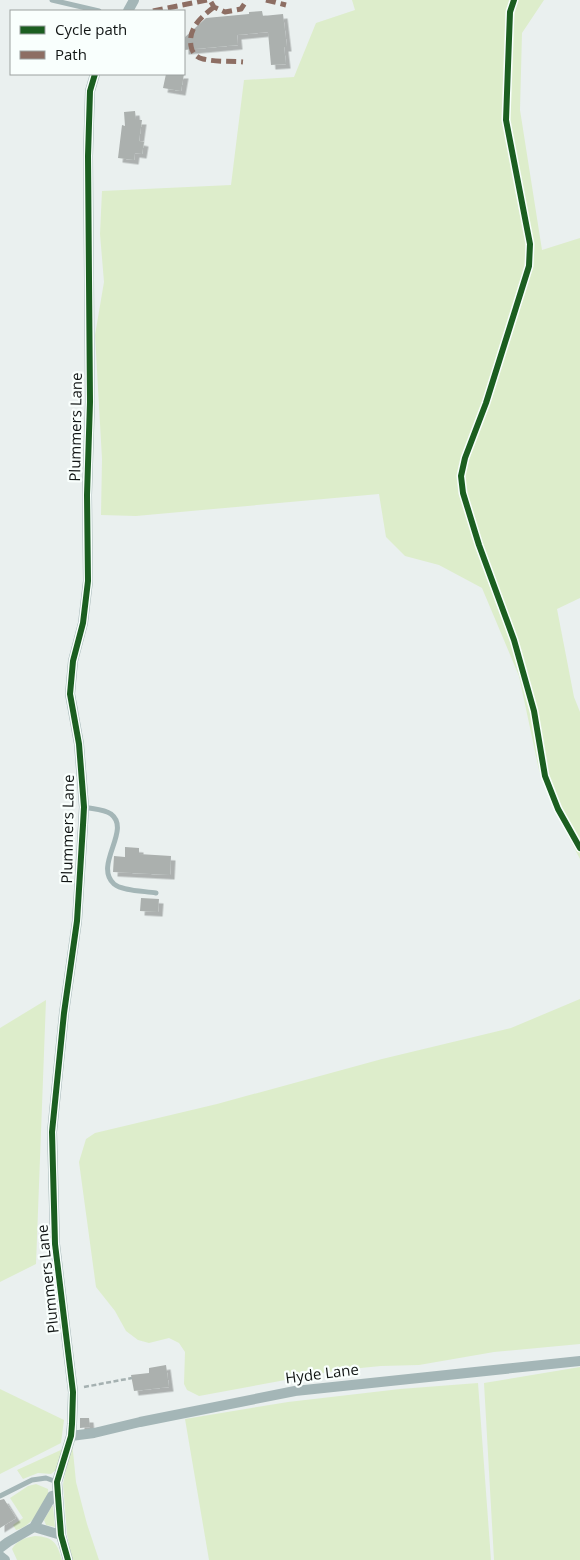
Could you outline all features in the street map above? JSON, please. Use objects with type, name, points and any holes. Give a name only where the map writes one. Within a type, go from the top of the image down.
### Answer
[{"type":"street","name":"Plummers Lane","points":[[57,1482],[71,1436],[73,1392],[55,1244],[52,1132],[64,1013],[77,921],[84,807],[79,744],[70,694],[73,661],[83,623],[88,581],[87,495],[90,402],[88,156],[90,91],[95,75]]},
{"type":"street","name":"Hyde Lane","points":[[71,1436],[94,1433],[167,1416],[295,1391],[580,1361]]},
{"type":"street","points":[[57,1482],[62,1535],[68,1560]]},
{"type":"street","points":[[0,1548],[34,1527],[52,1496],[58,1494]]},
{"type":"street","points":[[34,1527],[62,1535]]},
{"type":"street","points":[[0,1556],[5,1560]]},
{"type":"lane","points":[[52,0],[95,10]]},
{"type":"lane","points":[[84,807],[106,812],[112,815],[116,822],[118,829],[108,862],[109,876],[114,884],[127,889],[156,893]]},
{"type":"lane","points":[[0,1496],[32,1480],[46,1478],[57,1482]]},
{"type":"path","points":[[514,0],[510,12],[506,120],[530,244],[529,266],[486,403],[465,458],[461,476],[463,493],[478,544],[516,648],[534,711],[545,776],[558,809],[580,848]]},
{"type":"path","points":[[84,1387],[132,1378]]},
{"type":"green space","points":[[352,0],[544,0],[522,33],[520,110],[542,250],[580,238],[580,598],[557,609],[574,697],[580,712],[580,859],[539,770],[519,676],[482,588],[439,565],[405,556],[386,537],[379,494],[136,516],[101,515],[102,459],[95,335],[104,282],[100,234],[102,191],[231,185],[244,80],[294,77],[316,23],[355,10]]},
{"type":"green space","points":[[580,999],[580,1344],[494,1352],[419,1365],[340,1370],[199,1396],[187,1390],[184,1384],[185,1352],[179,1343],[169,1338],[149,1343],[138,1340],[126,1331],[115,1311],[96,1287],[79,1162],[86,1139],[95,1133],[217,1104],[382,1059],[511,1028]]},
{"type":"green space","points":[[46,1000],[36,1264],[0,1282],[0,1028]]},
{"type":"green space","points":[[580,1367],[580,1560],[494,1560],[484,1383]]},
{"type":"green space","points":[[478,1383],[491,1560],[209,1560],[185,1419],[288,1402],[400,1389]]},
{"type":"green space","points":[[0,1389],[64,1420],[61,1443],[0,1474]]},
{"type":"green space","points":[[72,1441],[76,1482],[99,1560],[72,1560],[67,1534],[63,1484]]},
{"type":"green space","points":[[63,1449],[56,1470],[51,1474],[38,1473],[23,1479],[17,1470]]},
{"type":"green space","points":[[36,1484],[48,1489],[46,1501],[33,1520],[16,1530],[13,1525],[23,1518],[10,1498],[28,1486]]},
{"type":"green space","points":[[52,1506],[55,1527],[46,1525],[44,1520]]},
{"type":"green space","points":[[35,1536],[47,1538],[54,1542],[62,1560],[17,1560],[12,1549],[16,1543]]},
{"type":"building","points":[[262,11],[263,16],[283,14],[287,47],[284,47],[286,64],[271,65],[268,32],[237,35],[238,45],[185,50],[185,37],[206,18],[249,14],[249,12]]},
{"type":"building","points":[[166,75],[184,75],[181,91],[163,88]]},
{"type":"building","points":[[135,111],[136,120],[142,120],[139,141],[144,142],[142,154],[135,153],[134,160],[118,158],[122,125],[125,126],[124,112]]},
{"type":"building","points":[[125,847],[139,848],[139,854],[171,856],[170,875],[113,872],[114,856],[125,857]]},
{"type":"building","points":[[141,898],[159,899],[158,912],[140,911]]},
{"type":"building","points":[[166,1365],[169,1387],[134,1391],[131,1375],[149,1373],[149,1368]]},
{"type":"building","points":[[80,1418],[89,1418],[90,1427],[80,1428]]},
{"type":"building","points":[[4,1499],[16,1518],[0,1528],[0,1500]]},
{"type":"marked path","points":[[158,10],[207,0]]},
{"type":"marked path","points":[[211,2],[214,7],[225,12],[241,9],[247,0]]},
{"type":"marked path","points":[[266,0],[286,5]]},
{"type":"marked path","points":[[214,7],[200,19],[194,28],[191,40],[192,51],[203,59],[243,62]]},
{"type":"cycle path","points":[[514,0],[510,12],[506,120],[530,244],[529,266],[486,403],[465,458],[461,476],[463,493],[479,545],[514,640],[534,711],[545,776],[558,809],[580,848]]},
{"type":"cycle path","points":[[68,1560],[61,1535],[57,1482],[71,1436],[73,1392],[55,1244],[52,1132],[64,1013],[77,921],[84,807],[79,744],[70,694],[73,661],[83,623],[88,581],[87,495],[90,402],[88,156],[90,91],[95,75]]}]
